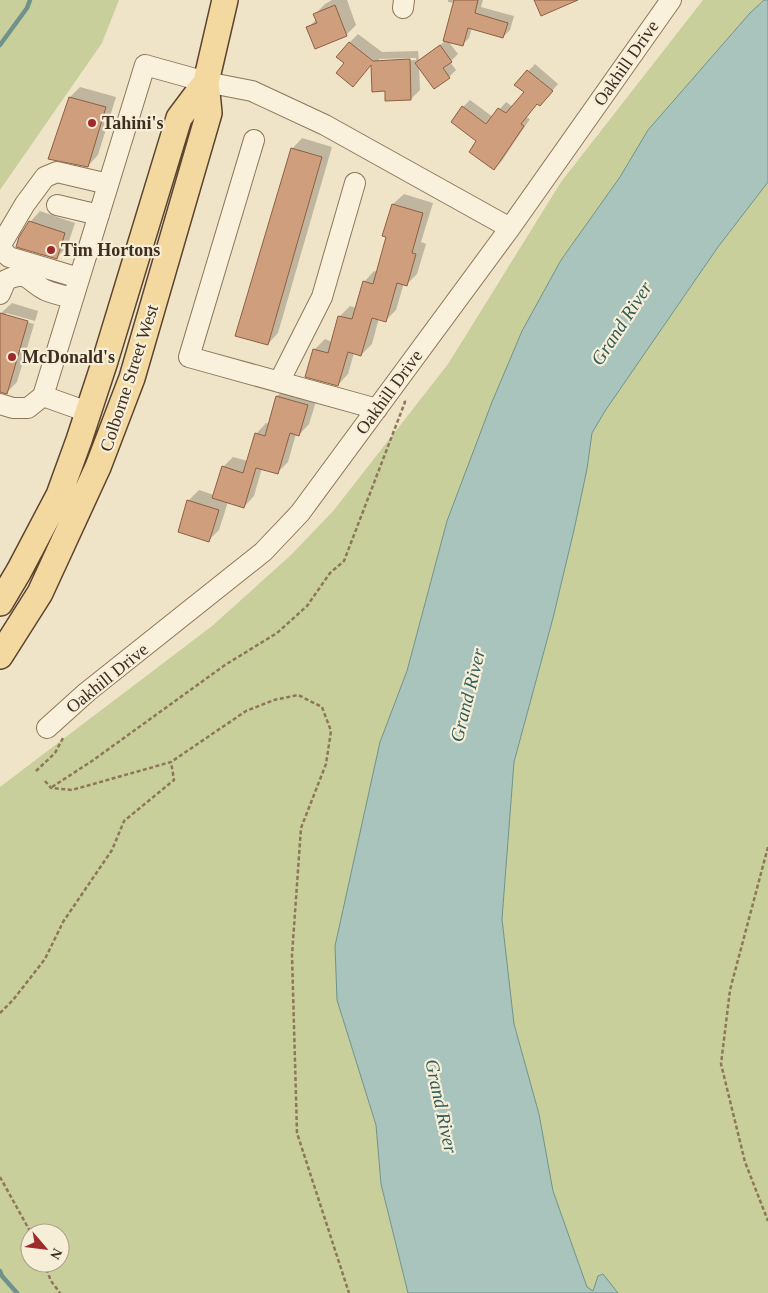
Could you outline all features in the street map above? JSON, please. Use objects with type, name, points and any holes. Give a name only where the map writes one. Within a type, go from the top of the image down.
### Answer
[{"type":"main road","name":"Colborne Street West","points":[[0,656],[40,593],[98,468],[132,378],[209,113],[206,82],[225,0]]},
{"type":"main road","name":"Colborne Street West","points":[[0,604],[59,495],[88,412],[179,118],[206,82]]},
{"type":"street","name":"Oakhill Drive","points":[[47,728],[87,692],[263,552],[300,513],[510,228],[671,0]]},
{"type":"street","points":[[0,404],[13,408],[28,408],[43,396],[145,65],[206,82],[252,90],[325,125],[510,228]]},
{"type":"street","points":[[254,140],[189,357],[377,409]]},
{"type":"street","points":[[79,278],[7,256],[2,250],[2,243],[45,177],[57,172],[108,184]]},
{"type":"street","points":[[279,382],[322,297],[356,183]]},
{"type":"street","points":[[57,205],[99,215]]},
{"type":"street","points":[[0,294],[6,280],[16,275],[32,280],[45,290],[73,298]]},
{"type":"street","points":[[0,302],[9,294],[21,290],[32,292],[45,290]]},
{"type":"street","points":[[43,396],[88,412]]},
{"type":"path","points":[[51,788],[92,761],[225,664],[277,633],[308,606],[330,573],[344,561],[405,402],[395,384]]},
{"type":"path","points":[[45,781],[51,788],[72,790],[171,762],[246,711],[274,700],[298,695],[322,707],[331,731],[326,764],[300,828],[292,955],[297,1133],[348,1293]]},
{"type":"path","points":[[0,1013],[13,1000],[45,959],[62,922],[112,850],[124,821],[174,780],[171,762]]},
{"type":"path","points":[[768,847],[730,990],[721,1064],[745,1162],[768,1222]]},
{"type":"path","points":[[0,1177],[25,1223]]},
{"type":"path","points":[[48,1273],[60,1293]]},
{"type":"green space","points":[[0,0],[119,0],[102,43],[0,190]]},
{"type":"green space","points":[[703,0],[764,0],[750,13],[648,130],[620,177],[561,260],[522,331],[447,521],[407,671],[380,742],[337,999],[376,1125],[381,1184],[408,1293],[0,1293],[0,787],[212,626],[292,554],[334,510],[448,364],[561,182]]},
{"type":"green space","points":[[768,182],[768,1293],[618,1293],[603,1274],[598,1276],[593,1291],[587,1288],[553,1191],[539,1114],[514,1024],[502,919],[514,762],[553,618],[574,530],[587,469],[592,433],[605,411],[718,247]]},
{"type":"water","name":"Grand River","points":[[764,0],[768,0],[768,182],[718,247],[605,411],[592,433],[587,469],[574,530],[553,618],[514,762],[502,919],[514,1024],[539,1114],[553,1191],[587,1287],[593,1291],[598,1276],[603,1274],[618,1293],[408,1293],[381,1184],[376,1125],[337,1000],[335,946],[380,742],[407,671],[447,521],[492,402],[522,331],[561,260],[620,177],[648,130],[750,13]]},
{"type":"building","points":[[454,0],[478,0],[475,13],[508,23],[503,38],[468,28],[463,46],[443,41]]},
{"type":"building","points":[[534,0],[578,0],[541,16]]},
{"type":"building","points":[[335,5],[347,36],[315,49],[306,27],[317,23],[313,14]]},
{"type":"building","points":[[349,42],[373,61],[410,59],[411,100],[385,101],[385,91],[372,92],[371,65],[353,87],[336,73],[344,63],[336,57]]},
{"type":"building","points":[[440,45],[452,62],[443,68],[450,78],[434,89],[415,63]]},
{"type":"building","points":[[527,70],[553,91],[540,106],[537,104],[521,124],[524,126],[494,170],[469,152],[476,141],[451,122],[462,106],[486,124],[498,108],[506,113],[524,92],[514,85]]},
{"type":"building","points":[[69,97],[106,107],[88,167],[48,159]]},
{"type":"building","points":[[291,148],[322,157],[268,345],[235,336]]},
{"type":"building","points":[[392,204],[423,213],[412,253],[416,254],[407,286],[397,283],[386,322],[372,318],[361,356],[348,352],[338,386],[305,377],[313,349],[328,353],[338,316],[352,319],[363,281],[373,284],[386,237],[382,236]]},
{"type":"building","points":[[29,221],[65,233],[57,259],[16,247],[19,237]]},
{"type":"building","points":[[0,313],[28,321],[7,394],[0,392]]},
{"type":"building","points":[[276,396],[308,405],[299,436],[290,433],[278,474],[256,468],[244,508],[212,498],[222,466],[243,473],[255,433],[265,436]]},
{"type":"building","points":[[187,500],[219,510],[209,542],[178,532]]},
{"type":"waterway","points":[[0,45],[27,8],[30,0]]},
{"type":"waterway","points":[[0,1271],[17,1293]]},
{"type":"place","name":"Tahini's","points":[[92,123]]},
{"type":"place","name":"Tim Hortons","points":[[51,250]]},
{"type":"place","name":"McDonald's","points":[[12,357]]}]
